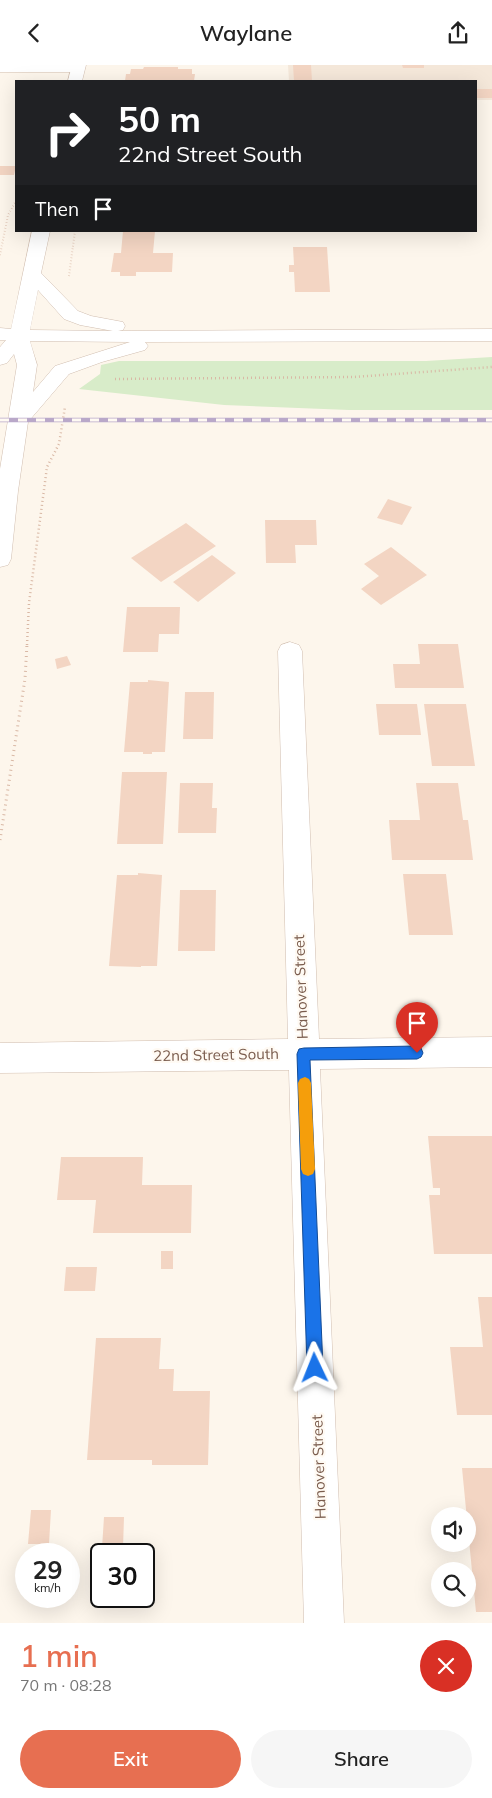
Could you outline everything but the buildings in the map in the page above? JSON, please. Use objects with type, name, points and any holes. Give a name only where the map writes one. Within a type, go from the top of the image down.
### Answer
[{"type":"street","points":[[0,68],[77,71]]},
{"type":"street","points":[[0,359],[6,336],[32,274],[41,232]]},
{"type":"street","points":[[32,274],[71,315],[87,321],[174,337]]},
{"type":"street","points":[[6,336],[492,335]]},
{"type":"street","points":[[0,559],[7,491],[28,365],[6,336]]},
{"type":"street","points":[[18,420],[62,370],[95,358],[174,337]]},
{"type":"street","name":"Hanover Street","points":[[290,651],[324,1623]]},
{"type":"street","name":"22nd Street South","points":[[0,1058],[492,1052]]},
{"type":"path","points":[[0,255],[8,215],[15,203]]},
{"type":"path","points":[[69,277],[75,232]]},
{"type":"path","points":[[112,379],[354,377],[492,367]]},
{"type":"path","points":[[0,840],[25,679],[30,603],[47,467],[59,444],[66,400]]},
{"type":"shaded area","points":[[288,65],[492,65],[492,100],[477,100],[477,80],[289,80]]},
{"type":"green space","points":[[492,357],[492,410],[349,410],[224,405],[79,389],[100,374],[101,365],[119,361],[426,361]]},
{"type":"railway","points":[[0,420],[492,420]]},
{"type":"slow traffic","points":[[305,1083],[308,1169]]},
{"type":"route","points":[[315,1368],[304,1054],[417,1053]]}]
